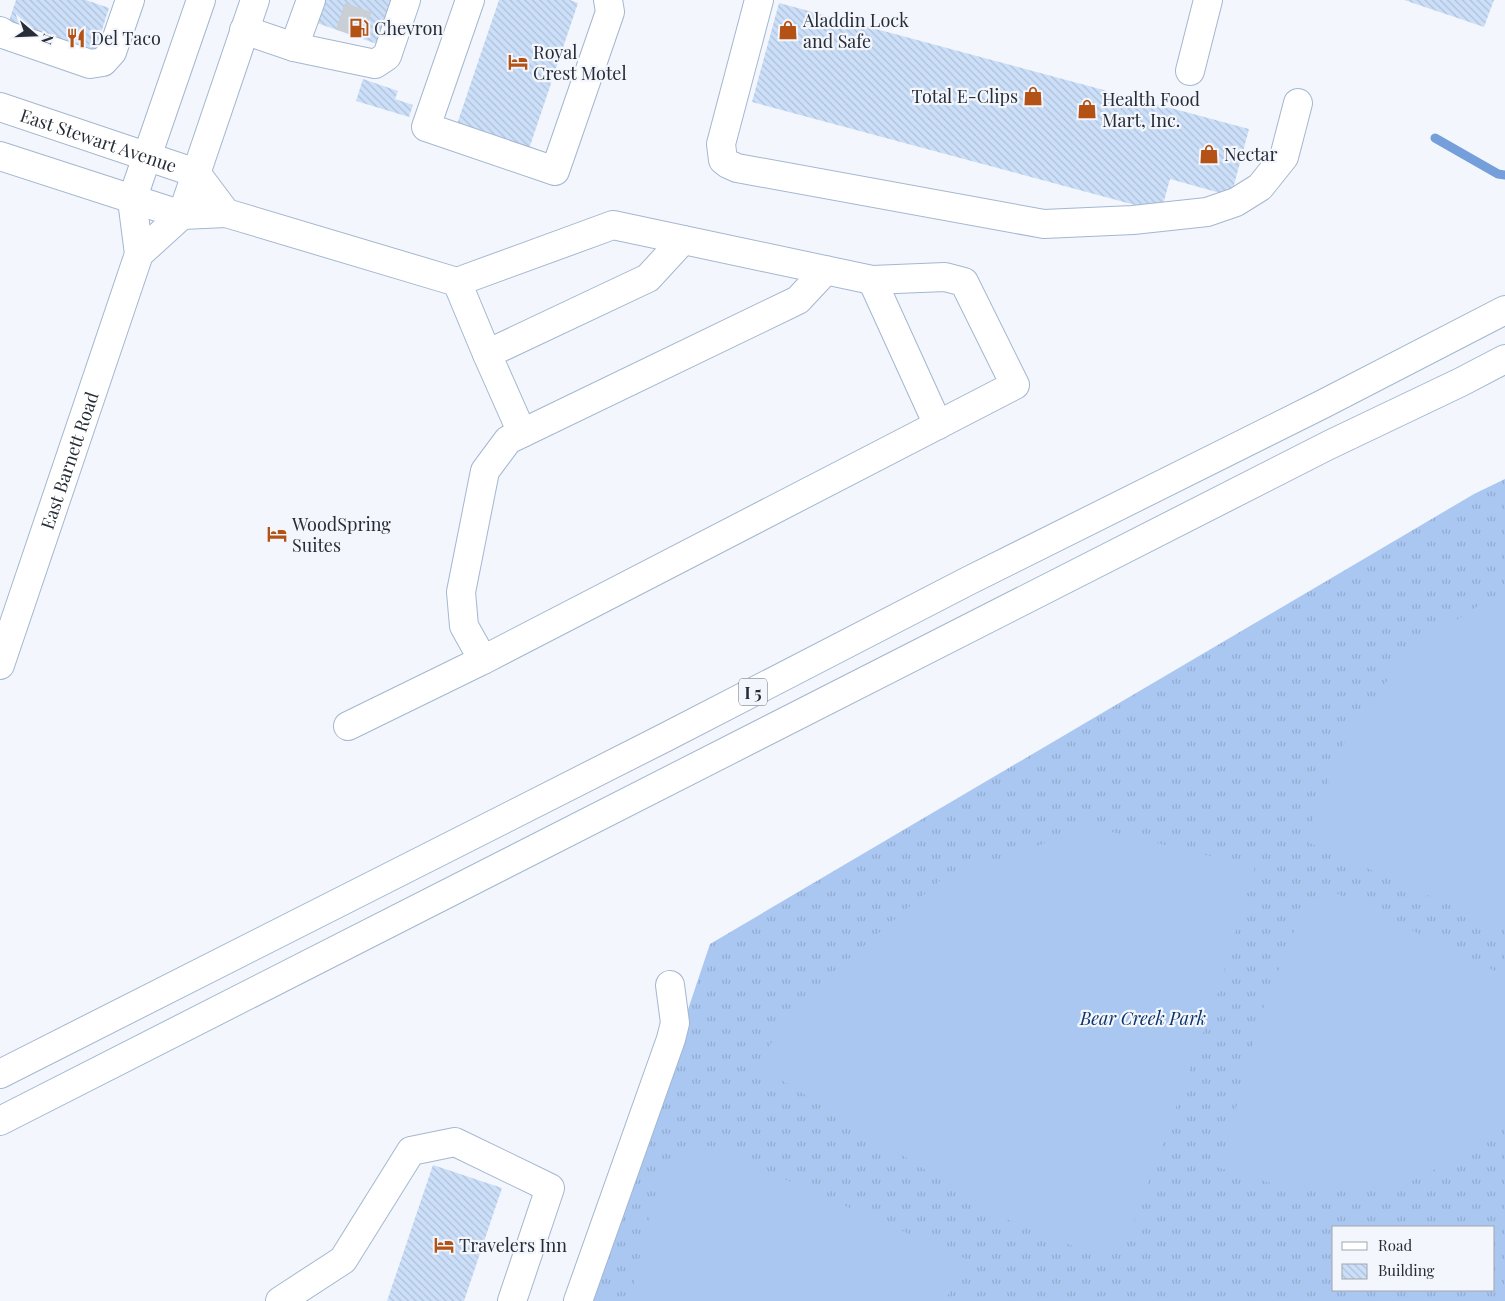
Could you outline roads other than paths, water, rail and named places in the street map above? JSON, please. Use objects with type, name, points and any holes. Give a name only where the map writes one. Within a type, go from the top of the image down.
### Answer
[{"type":"main road","points":[[0,31],[6,35],[90,64],[103,62],[112,52],[130,0]]},
{"type":"main road","name":"East Barnett Road","points":[[0,665],[139,254],[132,200],[200,0]]},
{"type":"main road","name":"East Barnett Road","points":[[139,254],[182,215],[254,0]]},
{"type":"main road","points":[[294,48],[311,0]]},
{"type":"main road","points":[[244,30],[294,48],[345,46],[375,64],[387,56],[406,0]]},
{"type":"main road","points":[[470,0],[426,127],[555,171],[610,12],[608,0]]},
{"type":"main road","points":[[759,0],[721,144],[722,160],[737,168],[1044,224],[1133,220],[1207,212],[1236,202],[1260,187],[1284,157],[1298,103]]},
{"type":"main road","points":[[1190,71],[1208,0]]},
{"type":"main road","name":"East Stewart Avenue","points":[[0,107],[196,173]]},
{"type":"main road","points":[[0,156],[182,215],[226,212],[457,282],[612,225],[872,280],[945,277],[964,282],[1015,385],[483,660],[348,726]]},
{"type":"main road","points":[[196,173],[226,212]]},
{"type":"main road","points":[[487,354],[648,278],[683,240]]},
{"type":"main road","points":[[483,660],[464,626],[461,592],[485,471],[508,440],[798,300],[826,270]]},
{"type":"main road","points":[[872,280],[938,425]]},
{"type":"main road","points":[[457,282],[522,433]]},
{"type":"main road","name":"I 5","points":[[0,1074],[666,738],[968,581],[1505,310]]},
{"type":"main road","name":"I 5","points":[[0,1121],[1180,521],[1505,359]]},
{"type":"main road","points":[[578,1301],[676,1023],[670,985]]},
{"type":"main road","points":[[280,1301],[342,1260],[411,1151],[455,1142],[550,1188],[512,1301]]},
{"type":"waterway","points":[[1435,138],[1498,174],[1505,175]]},
{"type":"tunnel","points":[[349,34],[361,0]]},
{"type":"place","name":"Chevron","points":[[359,28]]},
{"type":"place","name":"Aladdin Lock and Safe","points":[[788,30]]},
{"type":"place","name":"Del Taco","points":[[76,38]]},
{"type":"place","name":"Royal Crest Motel","points":[[518,62]]},
{"type":"place","name":"Total E-Clips","points":[[1033,96]]},
{"type":"place","name":"Health Food Mart, Inc.","points":[[1087,109]]},
{"type":"place","name":"Nectar","points":[[1209,154]]},
{"type":"place","name":"WoodSpring Suites","points":[[277,534]]},
{"type":"place","name":"Travelers Inn","points":[[444,1245]]},
{"type":"park label","name":"Bear Creek Park","points":[[1143,1018]]}]
